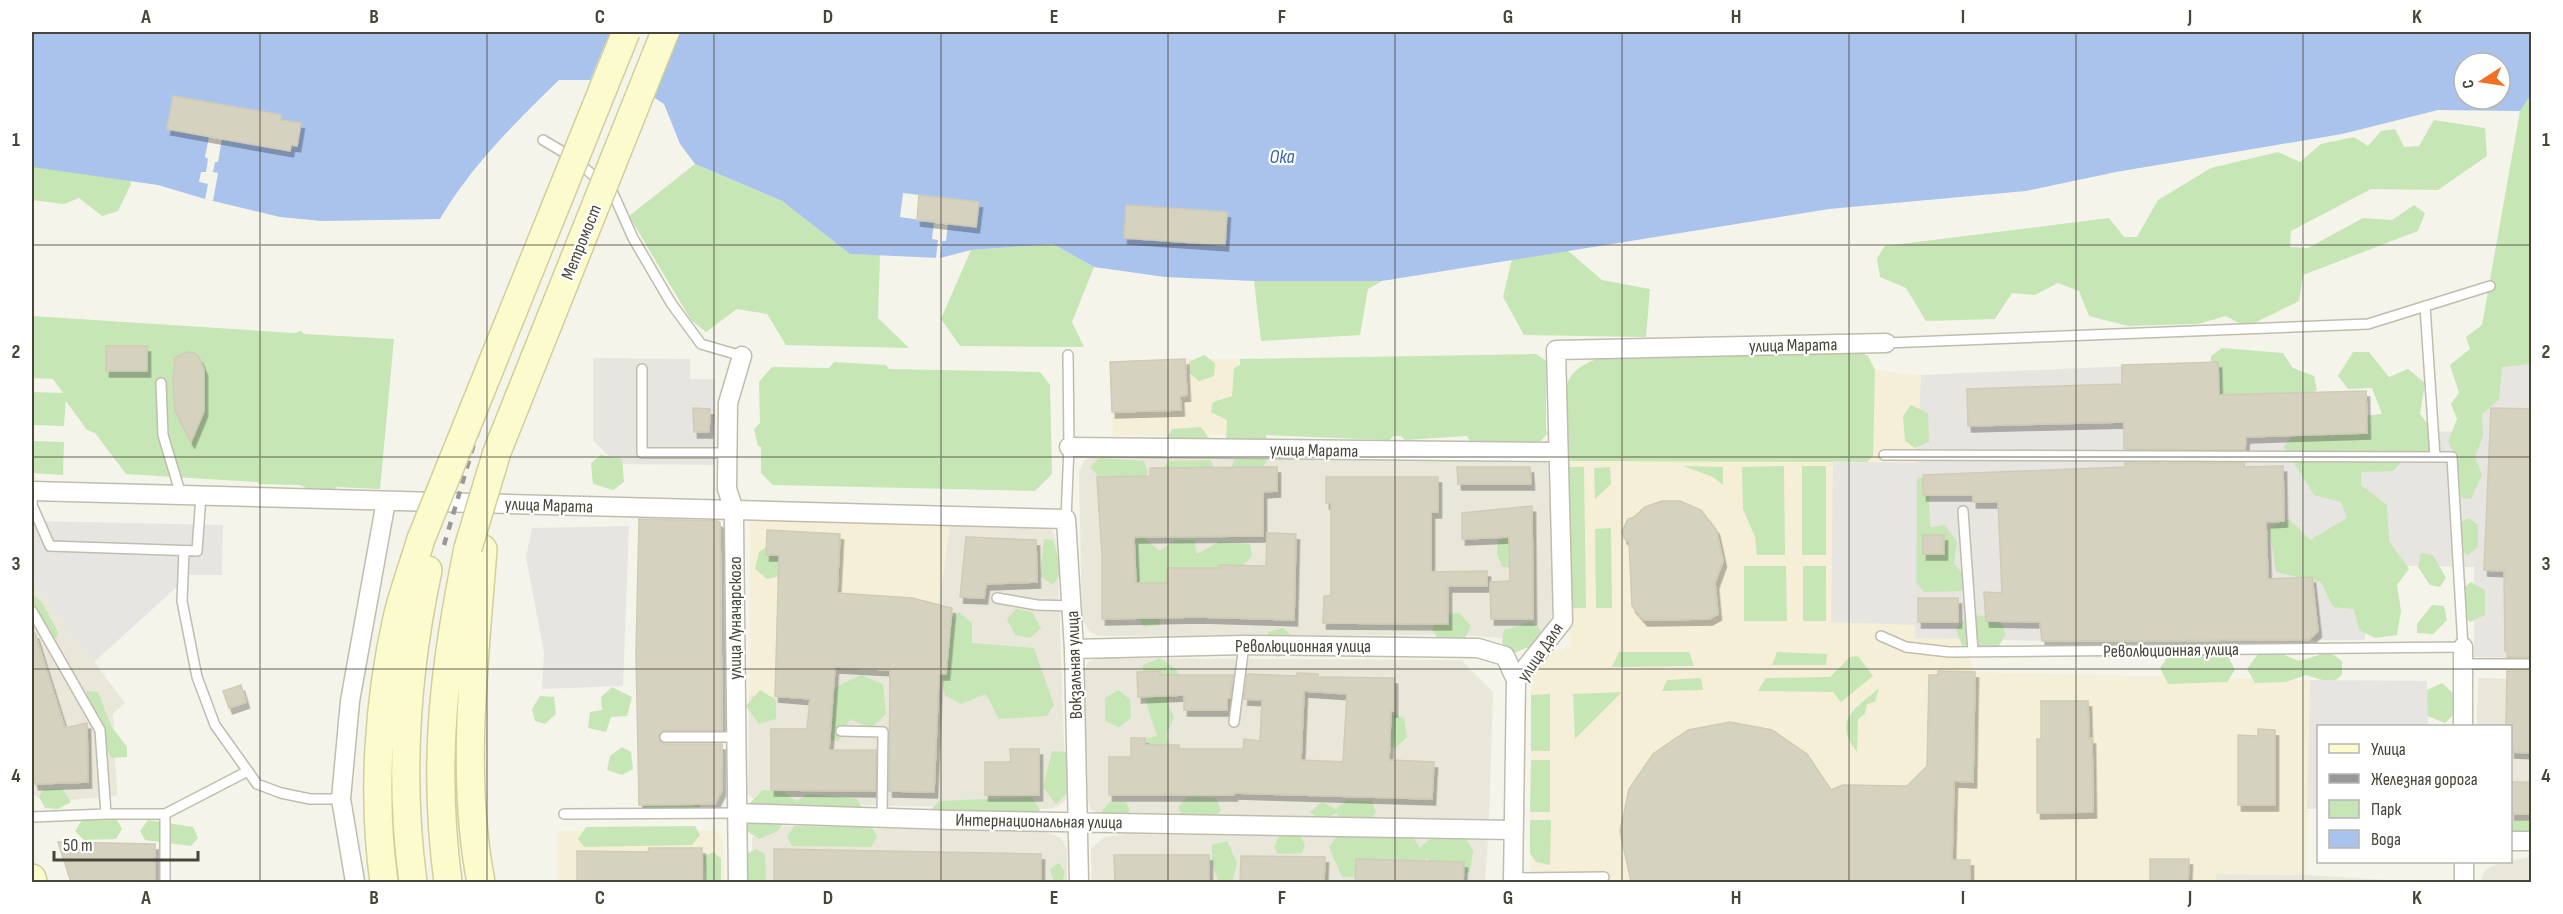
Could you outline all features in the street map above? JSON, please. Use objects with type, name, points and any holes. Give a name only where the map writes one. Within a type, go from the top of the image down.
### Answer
[{"type":"main road","name":"Метромост","points":[[427,541],[432,507],[462,441],[626,32]]},
{"type":"main road","name":"Метромост","points":[[475,548],[497,452],[665,32]]},
{"type":"main road","points":[[384,882],[378,794],[383,705],[397,618],[427,541]]},
{"type":"main road","points":[[413,882],[405,815],[406,724],[427,541]]},
{"type":"main road","points":[[448,882],[440,816],[441,723],[451,633],[475,548]]},
{"type":"main road","points":[[475,548],[472,802],[481,882]]},
{"type":"main road","points":[[32,878],[33,882]]},
{"type":"street","name":"улица Марата","points":[[1556,350],[1886,343]]},
{"type":"street","name":"улица Даля","points":[[1513,880],[1516,680],[1563,621],[1556,350]]},
{"type":"street","name":"улица Луначарского","points":[[738,882],[734,510],[727,489],[728,403],[742,356]]},
{"type":"street","name":"улица Марата","points":[[1069,447],[1558,452]]},
{"type":"street","name":"улица Марата","points":[[32,491],[1066,519]]},
{"type":"street","points":[[355,882],[341,799],[350,701],[386,501]]},
{"type":"street","name":"Вокзальная улица","points":[[1066,519],[1074,649],[1079,882]]},
{"type":"street","name":"Революционная улица","points":[[1074,649],[1244,645],[1478,648],[1505,656],[1516,680]]},
{"type":"street","points":[[2463,656],[2463,725]]},
{"type":"street","name":"Интернациональная улица","points":[[737,813],[882,818],[1514,830]]},
{"type":"street","points":[[2512,841],[2532,841]]},
{"type":"street","points":[[2464,863],[2464,882]]},
{"type":"lane","points":[[543,140],[570,156],[612,191],[633,238],[671,303],[701,344],[742,356]]},
{"type":"lane","points":[[1886,343],[2368,324],[2490,286]]},
{"type":"lane","points":[[2425,306],[2435,457]]},
{"type":"lane","name":"Вокзальная улица","points":[[1066,519],[1069,447],[1068,356]]},
{"type":"lane","points":[[642,369],[642,453],[728,453]]},
{"type":"lane","points":[[161,383],[163,435],[181,495]]},
{"type":"lane","points":[[1884,455],[2452,457],[2463,656]]},
{"type":"lane","points":[[32,491],[32,505],[50,546],[184,551],[197,551],[201,495]]},
{"type":"lane","points":[[1963,511],[1973,652]]},
{"type":"lane","points":[[184,551],[182,601],[197,678],[215,725],[257,783],[281,793],[310,799],[341,799]]},
{"type":"lane","points":[[997,598],[1037,605],[1071,606]]},
{"type":"lane","points":[[32,611],[100,730],[106,814]]},
{"type":"lane","name":"Революционная улица","points":[[1881,636],[1906,647],[1948,652],[2463,656],[2532,664]]},
{"type":"lane","points":[[1234,722],[1244,645]]},
{"type":"lane","points":[[842,731],[883,732],[882,818]]},
{"type":"lane","points":[[665,737],[736,737]]},
{"type":"lane","points":[[32,817],[165,814],[248,771]]},
{"type":"lane","name":"Интернациональная улица","points":[[564,814],[737,813]]},
{"type":"lane","points":[[165,814],[165,882]]},
{"type":"lane","points":[[1513,880],[1604,877]]},
{"type":"shaded area","points":[[1868,356],[1875,370],[1921,375],[1917,454],[1915,638],[1962,639],[1975,672],[2310,680],[2306,875],[2216,874],[2215,882],[1530,882],[1531,679],[1536,664],[1548,653],[1570,647],[1564,391],[1572,375],[1587,363],[1599,358]]},
{"type":"shaded area","points":[[593,358],[690,359],[690,379],[715,379],[714,465],[616,464],[593,440]]},
{"type":"shaded area","points":[[1240,359],[1241,435],[1113,436],[1110,362]]},
{"type":"shaded area","points":[[2218,362],[2220,395],[2367,433],[2474,431],[2474,368],[2531,364],[2531,658],[2474,657],[2474,567],[2365,565],[2365,640],[2042,641],[1915,638],[1917,454],[1921,375]]},
{"type":"shaded area","points":[[1092,456],[1548,460],[1554,607],[1549,625],[1538,641],[1461,635],[1098,636],[1090,632],[1082,620],[1079,472],[1084,461]]},
{"type":"shaded area","points":[[1833,461],[1917,463],[1916,625],[1831,622]]},
{"type":"shaded area","points":[[758,518],[950,524],[939,604],[952,608],[947,653],[890,670],[812,666],[810,699],[749,695],[750,524]]},
{"type":"shaded area","points":[[32,521],[223,525],[222,575],[190,575],[94,662],[32,579]]},
{"type":"shaded area","points":[[950,524],[1040,527],[1052,530],[1057,542],[1066,800],[1057,807],[1046,809],[760,803],[748,794],[749,695],[775,696],[812,666],[952,607],[939,604]]},
{"type":"shaded area","points":[[629,526],[623,686],[542,689],[544,653],[526,557],[532,528]]},
{"type":"shaded area","points":[[32,579],[125,703],[113,714],[117,796],[46,802],[32,794]]},
{"type":"shaded area","points":[[1100,658],[1461,660],[1493,692],[1489,819],[1098,813],[1091,810],[1088,800],[1084,670],[1089,661]]},
{"type":"shaded area","points":[[2478,678],[2531,679],[2531,829],[2512,828],[2512,725],[2477,725]]},
{"type":"shaded area","points":[[2310,680],[2427,681],[2428,725],[2317,725],[2317,809],[2307,809]]},
{"type":"shaded area","points":[[763,826],[1046,832],[1061,838],[1067,849],[1067,882],[753,882],[752,838]]},
{"type":"shaded area","points":[[557,831],[717,831],[723,841],[724,882],[558,882]]},
{"type":"shaded area","points":[[1127,834],[1488,839],[1485,882],[1092,882],[1091,848],[1105,837]]},
{"type":"shaded area","points":[[2531,857],[2531,882],[2480,882],[2485,870],[2500,863],[2512,863],[2512,860]]},
{"type":"shaded area","points":[[2215,874],[2306,875],[2419,882],[2215,882]]},
{"type":"green space","points":[[2531,95],[2531,364],[2502,367],[2499,400],[2482,414],[2483,436],[2475,457],[2482,475],[2471,499],[2462,498],[2450,472],[2457,458],[2448,442],[2457,419],[2451,404],[2459,393],[2450,365],[2470,349],[2466,337],[2482,325],[2520,111]]},
{"type":"green space","points":[[2434,120],[2485,128],[2487,156],[2438,190],[2371,189],[2291,231],[2290,247],[2308,248],[2363,218],[2392,220],[2414,205],[2425,213],[2418,231],[2303,275],[2299,301],[2246,327],[2226,316],[2198,324],[2128,326],[2089,316],[2079,291],[2058,283],[2035,295],[2012,293],[1995,319],[1926,321],[1906,288],[1880,277],[1877,258],[1885,246],[2109,218],[2124,237],[2137,237],[2158,200],[2211,168],[2278,152],[2300,162],[2321,144],[2354,137],[2368,146],[2381,131],[2395,129],[2404,147],[2419,146]]},
{"type":"green space","points":[[32,131],[123,159],[131,184],[118,211],[102,216],[79,198],[64,204],[32,200]]},
{"type":"green space","points":[[695,164],[782,201],[850,254],[880,255],[878,318],[909,348],[786,345],[767,314],[737,309],[706,332],[691,320],[629,216]]},
{"type":"green space","points":[[1053,244],[1094,267],[1072,322],[1084,347],[960,346],[941,319],[971,250]]},
{"type":"green space","points":[[1567,250],[1602,280],[1650,289],[1646,337],[1524,335],[1503,297],[1512,259]]},
{"type":"green space","points":[[1254,281],[1382,281],[1368,289],[1360,335],[1261,341]]},
{"type":"green space","points":[[32,316],[294,333],[301,331],[304,334],[394,339],[380,489],[336,487],[335,489],[310,490],[300,485],[126,474],[95,433],[87,430],[66,401],[66,396],[64,426],[32,425],[32,392],[63,393],[53,379],[32,378]]},
{"type":"green space","points":[[2222,348],[2283,353],[2293,368],[2314,376],[2317,390],[2283,414],[2229,405],[2210,382],[2211,356]]},
{"type":"green space","points":[[1857,351],[1868,356],[1875,370],[1873,456],[1867,462],[1566,461],[1563,405],[1567,384],[1576,370],[1599,358]]},
{"type":"green space","points":[[2353,352],[2369,352],[2389,377],[2408,369],[2425,383],[2420,414],[2441,441],[2430,457],[2410,453],[2393,471],[2361,472],[2361,485],[2387,505],[2389,541],[2409,569],[2397,585],[2401,611],[2397,635],[2375,638],[2359,630],[2354,609],[2333,607],[2321,582],[2276,572],[2269,527],[2289,519],[2310,540],[2347,518],[2341,502],[2314,495],[2284,447],[2297,428],[2317,429],[2333,438],[2345,418],[2382,414],[2372,388],[2348,389],[2338,376]]},
{"type":"green space","points":[[1536,354],[1546,361],[1546,430],[1548,433],[1540,442],[1470,441],[1467,436],[1405,440],[1401,436],[1394,436],[1389,440],[1266,435],[1266,463],[1248,480],[1235,480],[1232,467],[1236,453],[1226,438],[1227,420],[1211,412],[1213,402],[1232,396],[1234,368],[1240,365],[1240,359]]},
{"type":"green space","points":[[1204,355],[1215,363],[1214,376],[1199,381],[1189,373],[1189,362]]},
{"type":"green space","points":[[834,362],[886,365],[889,369],[1040,372],[1050,385],[1052,474],[1035,491],[773,485],[761,473],[761,447],[758,446],[754,429],[760,423],[759,382],[772,367],[829,368]]},
{"type":"green space","points":[[1911,405],[1928,413],[1929,442],[1915,448],[1905,441],[1903,416]]},
{"type":"green space","points":[[1201,427],[1209,438],[1204,444],[1166,439],[1172,429]]},
{"type":"green space","points":[[32,441],[64,442],[63,475],[32,473]]},
{"type":"green space","points":[[601,455],[622,459],[624,482],[613,490],[593,484],[591,463]]},
{"type":"green space","points":[[1099,458],[1144,461],[1148,473],[1142,480],[1104,482],[1090,467]]},
{"type":"green space","points":[[1210,460],[1217,471],[1163,471],[1168,461]]},
{"type":"green space","points":[[1683,466],[1723,467],[1723,485],[1713,477]]},
{"type":"green space","points":[[1784,466],[1785,555],[1757,555],[1755,537],[1743,509],[1742,467]]},
{"type":"green space","points":[[1802,466],[1826,466],[1826,555],[1802,555]]},
{"type":"green space","points":[[1566,467],[1584,467],[1586,608],[1569,608]]},
{"type":"green space","points":[[1610,467],[1611,484],[1595,499],[1594,468]]},
{"type":"green space","points":[[1920,477],[1928,482],[1930,527],[1945,525],[1957,542],[1954,563],[1965,577],[1962,591],[1924,592],[1912,578],[1913,482]]},
{"type":"green space","points":[[2469,518],[2478,525],[2478,547],[2468,555],[2456,548],[2457,524]]},
{"type":"green space","points":[[1611,528],[1612,608],[1596,608],[1595,529]]},
{"type":"green space","points":[[1142,536],[1160,551],[1174,540],[1194,540],[1197,554],[1219,542],[1250,544],[1252,556],[1232,577],[1158,601],[1160,625],[1143,627],[1136,612],[1112,580],[1126,546]]},
{"type":"green space","points":[[1518,538],[1516,568],[1502,567],[1497,554],[1498,539]]},
{"type":"green space","points":[[1044,539],[1053,540],[1062,572],[1053,585],[1040,576]]},
{"type":"green space","points":[[769,545],[785,552],[784,575],[767,579],[755,569],[759,552]]},
{"type":"green space","points":[[2421,553],[2433,555],[2446,578],[2440,587],[2430,585],[2418,567]]},
{"type":"green space","points":[[1744,566],[1786,566],[1787,621],[1744,621]]},
{"type":"green space","points":[[1803,566],[1826,566],[1826,621],[1803,621]]},
{"type":"green space","points":[[2471,582],[2485,590],[2485,615],[2470,622],[2461,613],[2460,591]]},
{"type":"green space","points":[[32,594],[41,601],[58,632],[57,638],[44,639],[32,623]]},
{"type":"green space","points":[[2432,605],[2444,606],[2447,620],[2433,634],[2417,633],[2417,624]]},
{"type":"green space","points":[[1016,609],[1032,612],[1041,628],[1030,638],[1015,635],[1007,619]]},
{"type":"green space","points":[[959,612],[972,623],[972,643],[1034,648],[1054,705],[1047,716],[999,719],[986,694],[961,704],[945,695],[934,641]]},
{"type":"green space","points":[[1459,613],[1471,626],[1463,642],[1440,643],[1432,629],[1438,615]]},
{"type":"green space","points":[[1968,615],[1999,617],[2006,634],[1998,647],[1963,648],[1956,629]]},
{"type":"green space","points":[[1531,622],[1540,629],[1541,642],[1514,653],[1502,643],[1504,630]]},
{"type":"green space","points":[[1283,628],[1293,637],[1294,653],[1277,657],[1266,648],[1268,632]]},
{"type":"green space","points":[[1619,652],[1689,652],[1694,666],[1612,667]]},
{"type":"green space","points":[[1777,652],[1827,654],[1826,665],[1772,665]]},
{"type":"green space","points":[[2171,652],[2227,654],[2235,670],[2227,682],[2168,684],[2160,668]]},
{"type":"green space","points":[[2329,652],[2342,661],[2342,675],[2332,683],[2306,675],[2286,682],[2255,683],[2247,669],[2258,654],[2284,655],[2299,661]]},
{"type":"green space","points":[[1858,656],[1873,676],[1841,702],[1833,692],[1758,691],[1766,678],[1830,677],[1850,657]]},
{"type":"green space","points":[[1160,658],[1178,671],[1178,688],[1167,702],[1174,718],[1166,735],[1173,752],[1163,761],[1139,741],[1157,736],[1144,693],[1143,665]]},
{"type":"green space","points":[[861,675],[883,684],[886,714],[871,728],[850,719],[838,741],[814,738],[829,690]]},
{"type":"green space","points":[[1701,678],[1703,690],[1662,691],[1667,680]]},
{"type":"green space","points":[[2442,683],[2456,696],[2457,711],[2445,723],[2425,715],[2425,691]]},
{"type":"green space","points":[[612,687],[632,697],[627,716],[611,717],[606,732],[588,728],[590,712],[602,710],[601,697]]},
{"type":"green space","points":[[1879,688],[1875,702],[1867,704],[1865,714],[1858,719],[1857,752],[1850,741],[1847,723],[1855,709]]},
{"type":"green space","points":[[760,690],[776,700],[776,719],[759,724],[746,706]]},
{"type":"green space","points":[[1118,690],[1130,699],[1131,718],[1119,727],[1105,721],[1105,698]]},
{"type":"green space","points":[[87,691],[98,692],[111,726],[127,747],[127,757],[112,758],[102,743],[92,726],[86,708]]},
{"type":"green space","points":[[1622,692],[1575,739],[1573,694]]},
{"type":"green space","points":[[1550,694],[1550,751],[1531,751],[1531,695]]},
{"type":"green space","points":[[540,696],[554,697],[556,714],[545,724],[535,721],[532,709]]},
{"type":"green space","points":[[1389,713],[1404,718],[1407,737],[1395,748],[1377,742]]},
{"type":"green space","points":[[622,747],[631,752],[633,769],[622,775],[607,770],[610,756]]},
{"type":"green space","points":[[1052,751],[1066,752],[1071,789],[1056,804],[1043,787]]},
{"type":"green space","points":[[1531,760],[1550,760],[1550,812],[1530,812]]},
{"type":"green space","points":[[44,789],[62,789],[71,802],[58,809],[45,808],[39,797]]},
{"type":"green space","points":[[763,790],[784,792],[796,801],[809,794],[857,799],[863,810],[793,808],[778,831],[759,839],[747,831],[745,808]]},
{"type":"green space","points":[[695,796],[701,808],[694,817],[648,818],[643,807],[652,797]]},
{"type":"green space","points":[[1032,797],[1040,810],[1029,818],[938,818],[931,810],[939,801]]},
{"type":"green space","points":[[1188,797],[1216,798],[1221,810],[1213,819],[1184,819],[1178,807]]},
{"type":"green space","points":[[1347,800],[1372,801],[1376,812],[1369,823],[1344,822],[1336,813],[1321,821],[1310,812],[1322,802],[1336,809]]},
{"type":"green space","points":[[1110,802],[1126,802],[1130,810],[1124,818],[1105,819],[1102,811]]},
{"type":"green space","points":[[82,820],[117,820],[122,829],[116,839],[84,840],[75,831]]},
{"type":"green space","points":[[148,820],[193,827],[198,838],[191,846],[145,840],[140,831]]},
{"type":"green space","points":[[1530,820],[1551,820],[1550,865],[1536,862],[1530,853]]},
{"type":"green space","points":[[2512,821],[2531,821],[2531,844],[2512,849]]},
{"type":"green space","points":[[695,826],[700,835],[692,845],[584,847],[578,839],[586,827]]},
{"type":"green space","points":[[794,826],[872,827],[877,837],[871,847],[792,846],[787,837]]},
{"type":"green space","points":[[1281,832],[1299,833],[1305,845],[1302,853],[1278,854],[1274,847]]},
{"type":"green space","points":[[1339,833],[1412,836],[1420,848],[1435,834],[1464,835],[1473,851],[1470,872],[1451,878],[1427,858],[1406,876],[1342,877],[1329,847]]},
{"type":"green space","points":[[1227,841],[1237,863],[1232,882],[1219,882],[1212,865],[1212,845]]},
{"type":"green space","points":[[756,849],[765,854],[766,880],[747,882],[744,855]]},
{"type":"green space","points":[[714,852],[721,859],[721,882],[705,882],[704,856]]},
{"type":"green space","points":[[1059,863],[1065,872],[1062,882],[1054,882],[1050,869]]},
{"type":"water","name":"Ока","points":[[32,32],[2531,32],[2531,95],[2520,111],[2512,111],[2512,51],[2452,51],[2452,110],[2438,110],[2342,134],[2116,172],[2026,191],[1829,209],[1382,281],[1254,281],[1165,277],[1094,267],[1053,244],[971,250],[940,258],[850,254],[782,201],[695,164],[680,144],[664,104],[627,80],[559,80],[480,163],[452,199],[440,219],[322,221],[280,217],[158,185],[32,167]]},
{"type":"pier","points":[[610,32],[680,32],[653,100],[626,83],[589,83]]},
{"type":"pier","points":[[173,96],[282,115],[281,120],[301,123],[297,146],[291,145],[290,151],[222,139],[218,162],[215,162],[213,172],[218,173],[213,201],[205,199],[208,184],[199,182],[201,172],[206,172],[208,159],[205,157],[209,137],[167,129]]},
{"type":"pier","points":[[903,193],[979,202],[948,223],[946,241],[942,241],[940,258],[936,258],[938,240],[932,239],[934,222],[900,217]]},
{"type":"building","points":[[173,96],[282,115],[281,120],[301,123],[297,146],[291,145],[290,151],[167,129]]},
{"type":"building","points":[[919,195],[979,202],[976,227],[917,220]]},
{"type":"building","points":[[1126,205],[1227,212],[1225,245],[1124,238]]},
{"type":"building","points":[[106,346],[147,346],[147,371],[106,371]]},
{"type":"building","points":[[187,352],[199,357],[204,370],[204,411],[191,442],[175,411],[173,381],[175,358]]},
{"type":"building","points":[[1185,359],[1187,395],[1180,396],[1181,410],[1112,412],[1110,362]]},
{"type":"building","points":[[2218,362],[2219,395],[2366,391],[2367,433],[2246,437],[2245,450],[2124,449],[2124,422],[1968,426],[1967,389],[2122,384],[2122,365]]},
{"type":"building","points":[[693,408],[710,409],[709,432],[694,432]]},
{"type":"building","points":[[2491,408],[2532,409],[2532,657],[2507,657],[2504,571],[2484,570]]},
{"type":"building","points":[[2125,463],[2245,463],[2244,467],[2283,466],[2284,521],[2266,522],[2268,579],[2312,577],[2318,631],[2309,640],[2042,641],[2040,622],[1986,621],[1984,592],[2002,593],[1998,502],[1973,502],[1973,495],[1923,495],[1923,475],[2125,467]]},
{"type":"building","points":[[1277,467],[1277,491],[1263,492],[1263,536],[1134,537],[1136,583],[1167,583],[1167,568],[1220,568],[1220,565],[1266,566],[1267,533],[1296,534],[1294,620],[1198,617],[1102,619],[1102,556],[1097,477],[1150,476],[1150,468]]},
{"type":"building","points":[[1457,467],[1530,467],[1531,484],[1458,484]]},
{"type":"building","points":[[1326,477],[1438,477],[1438,512],[1431,512],[1431,572],[1487,571],[1487,586],[1448,586],[1448,624],[1323,623],[1324,596],[1331,596],[1331,503],[1326,503]]},
{"type":"building","points":[[1662,501],[1680,501],[1701,510],[1716,529],[1723,561],[1715,583],[1718,614],[1709,619],[1644,620],[1632,606],[1629,542],[1624,538],[1622,531],[1628,519],[1634,517],[1645,507]]},
{"type":"building","points":[[1532,506],[1533,619],[1491,619],[1490,582],[1510,581],[1509,537],[1462,539],[1462,513]]},
{"type":"building","points":[[639,519],[718,521],[720,523],[722,730],[665,730],[658,736],[665,744],[722,744],[722,790],[715,804],[639,805],[636,653]]},
{"type":"building","points":[[767,530],[840,534],[837,593],[912,598],[952,608],[946,674],[939,674],[934,792],[889,791],[890,670],[835,667],[829,750],[876,750],[876,791],[771,790],[771,729],[807,729],[810,699],[775,696],[779,555],[766,555]]},
{"type":"building","points":[[1923,535],[1944,535],[1944,554],[1923,554]]},
{"type":"building","points":[[966,537],[1036,540],[1037,582],[986,584],[984,598],[960,597]]},
{"type":"building","points":[[1918,598],[1958,598],[1958,622],[1918,622]]},
{"type":"building","points":[[32,633],[35,633],[65,728],[87,723],[88,782],[35,784],[32,770]]},
{"type":"building","points":[[1160,671],[1160,675],[1233,675],[1230,698],[1227,698],[1227,710],[1184,710],[1184,695],[1138,697],[1137,672]]},
{"type":"building","points":[[1938,671],[1975,672],[1973,782],[1954,781],[1952,860],[1970,860],[1970,882],[1631,882],[1620,831],[1629,789],[1653,754],[1688,730],[1730,722],[1772,730],[1807,754],[1831,790],[1843,785],[1907,786],[1927,766],[1929,675],[1938,675]]},
{"type":"building","points":[[2507,671],[2532,671],[2532,753],[2512,752],[2512,725],[2506,725]]},
{"type":"building","points":[[1297,673],[1318,674],[1318,677],[1394,678],[1394,711],[1391,711],[1389,760],[1434,762],[1432,799],[1234,793],[1234,795],[1109,795],[1109,757],[1131,757],[1131,738],[1145,738],[1145,745],[1179,745],[1179,749],[1243,749],[1244,739],[1260,741],[1262,700],[1244,699],[1247,675],[1297,676]],"holes":[[[1304,691],[1347,694],[1343,762],[1301,760]]]},
{"type":"building","points":[[241,685],[246,702],[229,708],[223,691]]},
{"type":"building","points":[[2041,701],[2088,701],[2089,738],[2092,738],[2093,812],[2037,813],[2037,739],[2041,739]]},
{"type":"building","points":[[2258,729],[2275,730],[2275,805],[2238,805],[2238,735],[2258,736]]},
{"type":"building","points":[[1010,749],[1039,749],[1039,795],[985,795],[985,762],[1011,762]]},
{"type":"building","points":[[2512,782],[2532,782],[2532,814],[2512,814]]},
{"type":"building","points":[[58,842],[155,844],[155,882],[71,882]]},
{"type":"building","points":[[649,848],[702,848],[702,882],[577,882],[577,851],[648,852]]},
{"type":"building","points":[[774,849],[1041,854],[1041,882],[774,882]]},
{"type":"building","points":[[1114,855],[1209,855],[1209,882],[1115,882]]},
{"type":"building","points":[[1241,856],[1325,857],[1324,882],[1240,882]]},
{"type":"building","points":[[1356,859],[1464,862],[1463,882],[1355,882]]},
{"type":"building","points":[[2150,859],[2189,859],[2188,882],[2150,882]]},
{"type":"railway","points":[[444,545],[476,437],[631,32]]},
{"type":"railway","points":[[465,545],[486,457],[655,32]]}]
